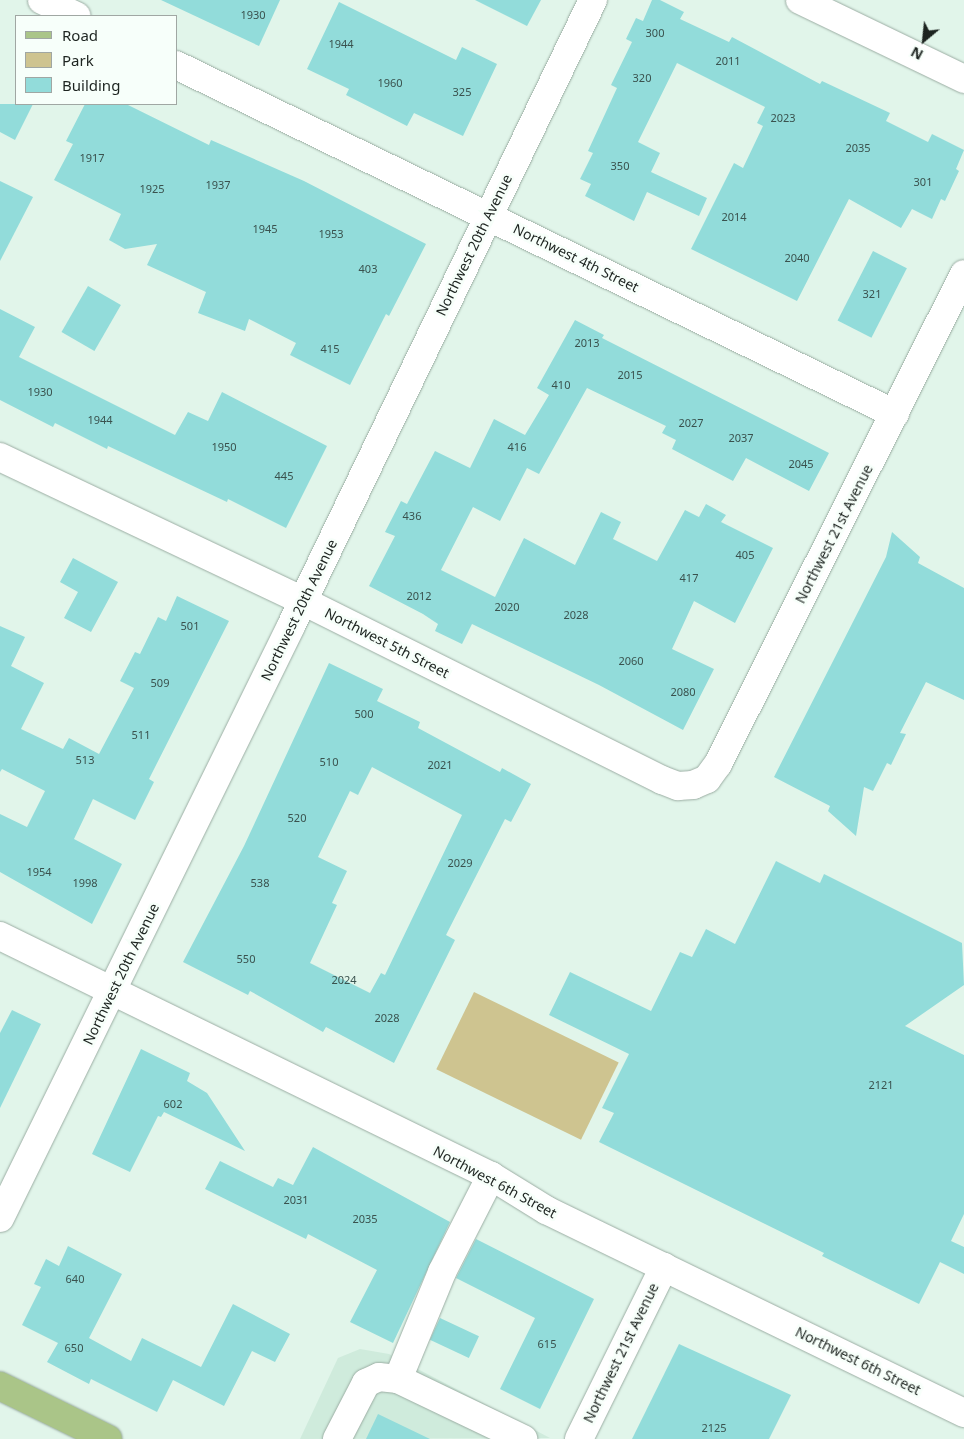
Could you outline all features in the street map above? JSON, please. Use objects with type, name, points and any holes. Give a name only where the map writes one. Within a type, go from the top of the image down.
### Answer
[{"type":"main road","points":[[0,1386],[108,1439]]},
{"type":"street","points":[[42,0],[74,15]]},
{"type":"street","name":"Northwest 20th Avenue","points":[[0,1218],[113,992],[593,0]]},
{"type":"street","points":[[800,0],[964,79]]},
{"type":"street","name":"Northwest 4th Street","points":[[178,66],[895,414]]},
{"type":"street","name":"Northwest 21st Avenue","points":[[693,785],[707,779],[718,764],[964,274]]},
{"type":"street","name":"Northwest 5th Street","points":[[0,457],[303,601],[662,780],[678,786],[693,785]]},
{"type":"street","name":"Northwest 6th Street","points":[[0,936],[491,1176],[546,1210],[964,1413]]},
{"type":"street","points":[[398,1379],[442,1272],[491,1176]]},
{"type":"street","name":"Northwest 21st Avenue","points":[[579,1439],[664,1267]]},
{"type":"street","points":[[336,1439],[366,1382],[379,1377],[398,1379],[523,1439]]},
{"type":"shaded area","points":[[360,1349],[389,1354],[550,1438],[300,1439],[338,1358]]},
{"type":"green space","points":[[474,992],[619,1063],[581,1140],[436,1069]]},
{"type":"building","points":[[161,0],[280,0],[259,46]]},
{"type":"building","points":[[475,0],[541,0],[527,26]]},
{"type":"building","points":[[652,0],[660,0],[684,12],[680,19],[729,42],[732,37],[820,84],[822,81],[890,113],[886,121],[928,142],[932,134],[964,150],[956,169],[959,171],[945,201],[941,199],[932,219],[912,209],[901,228],[849,199],[797,301],[691,249],[734,163],[743,168],[763,126],[757,123],[765,107],[677,63],[638,142],[660,153],[651,172],[707,198],[699,216],[647,192],[634,221],[585,196],[591,184],[580,179],[593,153],[588,151],[617,88],[611,85],[632,42],[626,39],[636,18],[643,21]]},
{"type":"building","points":[[339,2],[456,60],[462,47],[497,64],[463,136],[414,113],[407,126],[346,95],[349,89],[307,69]]},
{"type":"building","points":[[0,104],[32,105],[15,140],[0,132]]},
{"type":"building","points":[[84,105],[128,105],[209,145],[211,140],[304,181],[426,244],[389,316],[386,314],[350,385],[290,355],[296,343],[249,319],[245,331],[198,313],[206,292],[147,265],[157,244],[125,249],[109,240],[121,214],[54,180],[73,144],[66,141]]},
{"type":"building","points":[[0,181],[33,197],[0,261]]},
{"type":"building","points":[[873,251],[907,268],[871,338],[838,320]]},
{"type":"building","points":[[88,286],[121,305],[94,351],[62,332]]},
{"type":"building","points":[[0,309],[35,327],[19,357],[175,435],[188,412],[208,421],[222,392],[327,446],[286,528],[228,499],[227,502],[108,446],[107,449],[55,423],[53,427],[0,400]]},
{"type":"building","points":[[575,320],[604,335],[602,338],[829,453],[809,491],[746,458],[733,481],[672,449],[676,440],[662,433],[666,426],[587,388],[539,474],[527,468],[500,521],[473,507],[441,570],[495,597],[524,538],[575,565],[601,512],[621,522],[613,539],[657,561],[685,510],[699,517],[706,504],[726,515],[721,522],[773,548],[735,623],[694,601],[672,649],[714,669],[683,730],[599,685],[472,624],[462,644],[435,631],[438,624],[423,614],[369,586],[395,536],[385,532],[401,501],[407,504],[435,451],[470,468],[494,419],[525,435],[549,395],[537,388]]},
{"type":"building","points":[[892,532],[920,557],[918,563],[964,588],[964,700],[926,682],[900,733],[906,734],[891,765],[887,763],[873,791],[864,787],[856,836],[828,811],[830,806],[774,777],[886,557]]},
{"type":"building","points":[[73,558],[118,582],[91,632],[64,618],[78,592],[60,582]]},
{"type":"building","points":[[177,596],[229,621],[149,779],[154,782],[135,820],[93,799],[74,839],[122,864],[92,924],[0,872],[0,814],[27,827],[45,791],[2,769],[0,772],[0,626],[25,637],[11,666],[44,683],[21,729],[63,749],[69,738],[99,754],[134,688],[120,681],[135,652],[140,654],[158,617],[166,621]]},
{"type":"building","points":[[329,663],[383,689],[377,701],[420,722],[418,728],[500,772],[502,768],[531,784],[511,822],[505,819],[446,935],[455,940],[394,1063],[326,1027],[323,1032],[250,991],[248,995],[183,962],[244,846]],"holes":[[[372,767],[462,815],[385,975],[381,973],[370,993],[310,963],[337,905],[332,903],[347,871],[318,857],[350,791],[358,795]]]},
{"type":"building","points":[[776,861],[820,883],[824,874],[962,943],[964,985],[905,1026],[964,1055],[964,1214],[951,1241],[964,1247],[964,1274],[940,1262],[919,1304],[822,1256],[824,1253],[599,1142],[614,1113],[602,1108],[629,1054],[549,1015],[570,972],[651,1011],[680,952],[692,957],[706,929],[735,944]]},
{"type":"building","points":[[12,1010],[41,1024],[0,1108],[0,1033]]},
{"type":"building","points":[[141,1049],[190,1073],[187,1081],[207,1093],[245,1151],[164,1112],[161,1117],[158,1116],[130,1172],[92,1154]]},
{"type":"building","points":[[313,1147],[450,1222],[393,1343],[350,1322],[377,1270],[308,1234],[306,1239],[205,1189],[220,1161],[273,1187],[278,1178],[293,1185]]},
{"type":"building","points":[[476,1239],[594,1299],[540,1409],[500,1389],[535,1318],[456,1278]]},
{"type":"building","points":[[68,1246],[122,1274],[89,1338],[131,1361],[142,1338],[201,1367],[233,1304],[290,1334],[275,1362],[252,1351],[224,1406],[173,1380],[157,1412],[91,1379],[89,1384],[47,1362],[58,1343],[22,1325],[41,1287],[34,1284],[46,1259],[59,1266]]},
{"type":"building","points":[[440,1318],[479,1336],[469,1358],[430,1340]]},
{"type":"building","points":[[679,1344],[791,1395],[769,1439],[632,1439]]},
{"type":"building","points":[[378,1414],[430,1439],[366,1439]]}]
